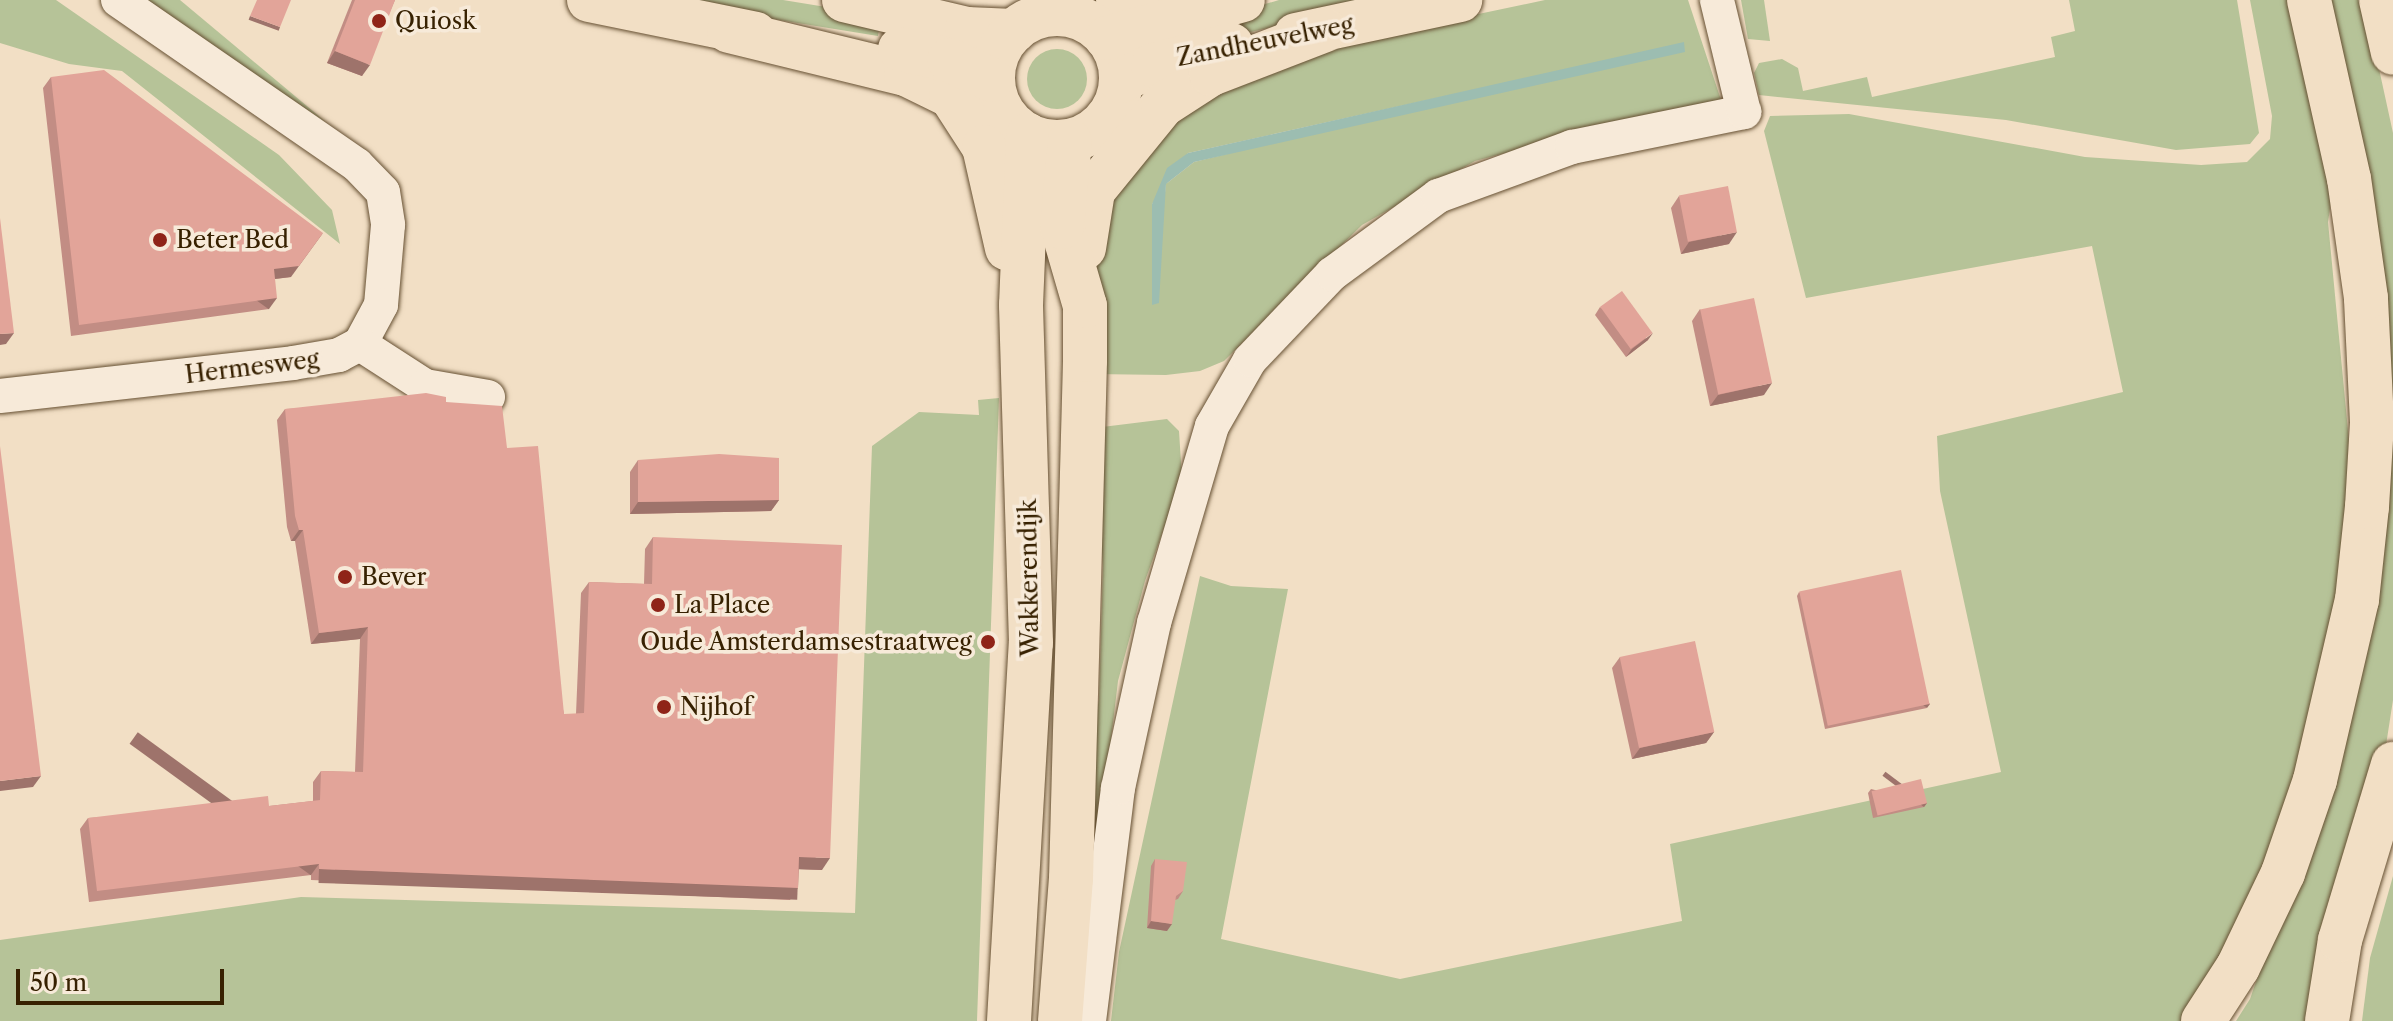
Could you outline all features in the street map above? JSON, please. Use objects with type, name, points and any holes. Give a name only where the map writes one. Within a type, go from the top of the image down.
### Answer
[{"type":"main road","points":[[589,0],[906,74],[951,96],[969,118],[987,156],[1021,305]]},
{"type":"main road","points":[[844,0],[967,29],[1014,31]]},
{"type":"main road","points":[[1112,19],[1121,81],[1105,120],[1049,138],[1002,111],[992,80],[996,59],[1014,31],[1033,19],[1068,15],[1112,19],[1166,0]]},
{"type":"main road","name":"Zandheuvelweg","points":[[1112,19],[1243,0]]},
{"type":"main road","name":"Zandheuvelweg","points":[[1121,81],[1205,50],[1325,30],[1460,0]]},
{"type":"main road","points":[[2203,1021],[2238,967],[2283,873],[2315,780],[2357,600],[2367,507],[2372,422],[2366,298],[2349,179],[2309,0]]},
{"type":"main road","points":[[2381,0],[2393,53]]},
{"type":"main road","points":[[1085,306],[1087,207],[1110,165],[1144,125],[1195,82],[1325,30]]},
{"type":"main road","points":[[729,31],[911,50],[992,80]]},
{"type":"main road","name":"Wakkerendijk","points":[[1049,138],[1062,227],[1085,306],[1081,601],[1071,879],[1060,1021]]},
{"type":"main road","name":"Wakkerendijk","points":[[1009,1021],[1031,643],[1021,305],[1049,138]]},
{"type":"main road","points":[[2327,1021],[2340,940],[2393,764]]},
{"type":"street","points":[[118,0],[357,165],[383,192],[388,225],[381,305],[360,344],[425,386],[488,397]]},
{"type":"street","points":[[1089,1021],[1118,788],[1154,623],[1212,426],[1250,360],[1332,274],[1438,196],[1572,147],[1744,112],[1717,0]]},
{"type":"street","name":"Hermesweg","points":[[0,396],[293,363],[339,355],[360,344]]},
{"type":"green space","points":[[0,0],[56,0],[279,155],[332,210],[340,244],[122,71],[69,64],[0,43]]},
{"type":"green space","points":[[137,0],[180,0],[326,122]]},
{"type":"green space","points":[[654,0],[783,0],[881,16],[878,36]]},
{"type":"green space","points":[[1279,0],[1389,0],[1238,35],[1231,14]]},
{"type":"green space","points":[[1545,0],[1688,0],[1722,103],[1660,112],[1475,161],[1362,225],[1224,361],[1200,371],[1166,375],[1093,374],[1097,216],[1165,121],[1279,56]],"holes":[[[1685,43],[1194,162],[1166,184],[1188,153]],[[1166,184],[1152,305],[1152,204]]]},
{"type":"green space","points":[[1741,0],[1764,0],[1770,41],[1748,39]]},
{"type":"green space","points":[[2069,0],[2237,0],[2259,133],[2250,144],[2176,150],[2006,120],[1759,95],[1754,73],[1759,63],[1782,59],[1798,68],[1803,91],[1867,77],[1872,97],[2055,57],[2051,37],[2075,31]]},
{"type":"green space","points":[[2250,0],[2299,0],[2334,182],[2328,222],[2351,462],[2344,550],[2318,698],[2269,857],[2187,1021],[1111,1021],[1119,952],[1200,576],[1231,586],[1288,589],[1221,939],[1400,979],[1682,921],[1670,844],[2001,772],[1940,491],[1937,436],[2123,392],[2092,246],[1806,298],[1764,131],[1770,116],[1849,114],[2085,157],[2201,165],[2247,162],[2270,139],[2272,116]]},
{"type":"green space","points":[[2319,0],[2364,0],[2393,133],[2393,700],[2378,797],[2309,1021],[2236,1021],[2250,999],[2333,759],[2373,549]]},
{"type":"green space","points":[[1057,49],[1069,51],[1078,58],[1085,67],[1085,91],[1078,100],[1069,107],[1057,109],[1045,107],[1036,100],[1029,91],[1027,79],[1029,67],[1036,58],[1045,51]]},
{"type":"green space","points":[[999,398],[977,1021],[0,1021],[0,940],[301,897],[855,913],[872,446],[919,412],[979,415],[978,400]]},
{"type":"green space","points":[[1167,419],[1179,431],[1182,478],[1145,581],[1118,681],[1087,939],[1082,780],[1099,700],[1103,567],[1094,428]]},
{"type":"green space","points":[[2393,876],[2393,1021],[2362,1021],[2370,958]]},
{"type":"water","points":[[1684,42],[1685,52],[1194,162],[1166,184],[1159,303],[1152,305],[1152,204],[1167,168],[1188,153]]},
{"type":"building","points":[[257,0],[291,0],[280,27],[250,16]]},
{"type":"building","points":[[355,0],[395,0],[370,65],[335,51]]},
{"type":"building","points":[[104,70],[323,233],[299,266],[274,269],[277,298],[79,325],[51,77]]},
{"type":"building","points":[[1728,186],[1737,232],[1688,242],[1679,196]]},
{"type":"building","points":[[0,218],[14,333],[0,334]]},
{"type":"building","points":[[1622,291],[1653,333],[1631,349],[1600,307]]},
{"type":"building","points":[[1754,298],[1772,383],[1718,395],[1700,309]]},
{"type":"building","points":[[426,393],[446,397],[446,402],[502,406],[507,448],[538,446],[564,714],[584,713],[589,582],[652,584],[653,537],[842,545],[830,858],[799,857],[798,888],[319,869],[319,864],[97,891],[88,818],[268,796],[269,806],[320,800],[321,771],[363,772],[368,627],[319,633],[303,530],[299,530],[295,516],[285,409]]},
{"type":"building","points":[[0,446],[41,776],[0,781]]},
{"type":"building","points":[[719,454],[779,458],[779,500],[638,502],[638,460]]},
{"type":"building","points":[[1901,570],[1929,704],[1828,726],[1799,592]]},
{"type":"building","points":[[1695,641],[1714,732],[1639,748],[1620,657]]},
{"type":"building","points":[[1921,779],[1927,803],[1878,816],[1872,791]]},
{"type":"building","points":[[1155,859],[1187,862],[1183,891],[1176,896],[1172,924],[1151,921]]},
{"type":"place","name":"Quiosk","points":[[379,21]]},
{"type":"place","name":"Beter Bed","points":[[160,240]]},
{"type":"place","name":"Bever","points":[[345,577]]},
{"type":"place","name":"La Place","points":[[658,605]]},
{"type":"place","name":"Oude Amsterdamsestraatweg","points":[[988,642]]},
{"type":"place","name":"Nijhof","points":[[664,707]]}]
